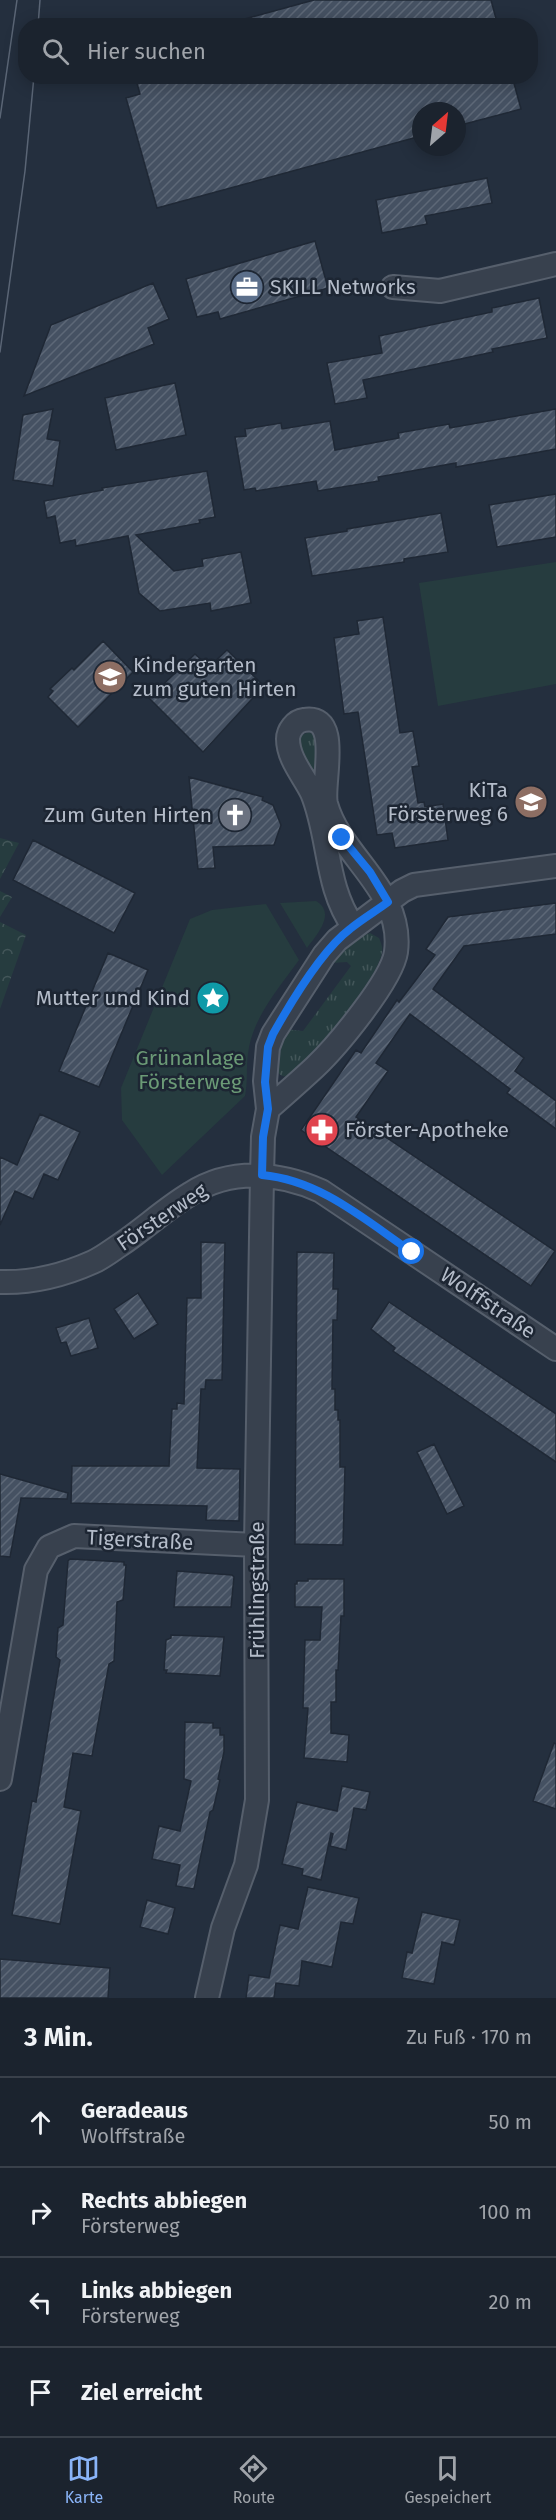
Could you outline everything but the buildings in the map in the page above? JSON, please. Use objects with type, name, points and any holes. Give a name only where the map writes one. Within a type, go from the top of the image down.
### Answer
[{"type":"street","points":[[393,287],[440,291],[556,264]]},
{"type":"street","points":[[268,1109],[321,1060],[377,990],[395,955],[396,944],[395,923],[388,902],[370,872],[342,838],[327,805],[324,788],[328,756],[326,731],[321,724],[313,720],[303,720],[295,723],[288,737],[289,748],[314,798],[335,891],[353,926]]},
{"type":"street","points":[[262,1175],[263,1137],[268,1109],[265,1082],[268,1047],[273,1034],[324,956],[353,926],[414,885],[556,866]]},
{"type":"street","name":"Försterweg","points":[[0,1282],[54,1276],[94,1262],[204,1186],[232,1178],[262,1175]]},
{"type":"street","name":"Wolffstraße","points":[[262,1175],[291,1179],[321,1191],[556,1349]]},
{"type":"street","name":"Frühlingstraße","points":[[207,1998],[223,1928],[246,1865],[257,1800],[256,1545],[262,1175]]},
{"type":"street","name":"Tigerstraße","points":[[0,1779],[36,1570],[49,1547],[74,1536],[256,1545]]},
{"type":"green space","points":[[556,562],[556,684],[438,706],[419,583]]},
{"type":"green space","points":[[309,732],[317,738],[317,771],[315,773],[310,771],[298,742],[300,736]]},
{"type":"green space","points":[[0,838],[19,843],[0,879]]},
{"type":"green space","points":[[0,891],[12,897],[0,917]]},
{"type":"green space","points":[[316,901],[322,906],[325,918],[307,948],[280,903]]},
{"type":"green space","name":"Grünanlage Försterweg","points":[[266,904],[299,960],[275,993],[255,1028],[248,1054],[245,1096],[162,1175],[122,1120],[121,1088],[190,919],[212,910]]},
{"type":"green space","points":[[0,922],[26,935],[0,1009]]},
{"type":"green space","points":[[370,933],[379,938],[382,950],[370,979],[346,1013],[298,1071],[292,1075],[282,1076],[277,1072],[276,1050],[284,1029],[303,1031],[351,966],[347,962],[331,963],[356,938]]},
{"type":"tram line","points":[[0,118],[17,0]]},
{"type":"tram line","points":[[39,18],[40,0]]},
{"type":"tram line","points":[[0,352],[25,171],[33,84]]},
{"type":"place","name":"SKILL Networks","points":[[247,287]]},
{"type":"place","name":"Kindergarten zum guten Hirten","points":[[110,677]]},
{"type":"place","name":"KiTa Försterweg 6","points":[[531,802]]},
{"type":"place","name":"Zum Guten Hirten","points":[[235,815]]},
{"type":"place","name":"Mutter und Kind","points":[[213,998]]},
{"type":"place","name":"Förster-Apotheke","points":[[322,1130]]},
{"type":"route","points":[[342,838],[370,872],[388,902],[337,940],[281,1019],[273,1034],[268,1047],[265,1082],[268,1109],[263,1137],[262,1175],[291,1179],[321,1191],[412,1252]]}]
